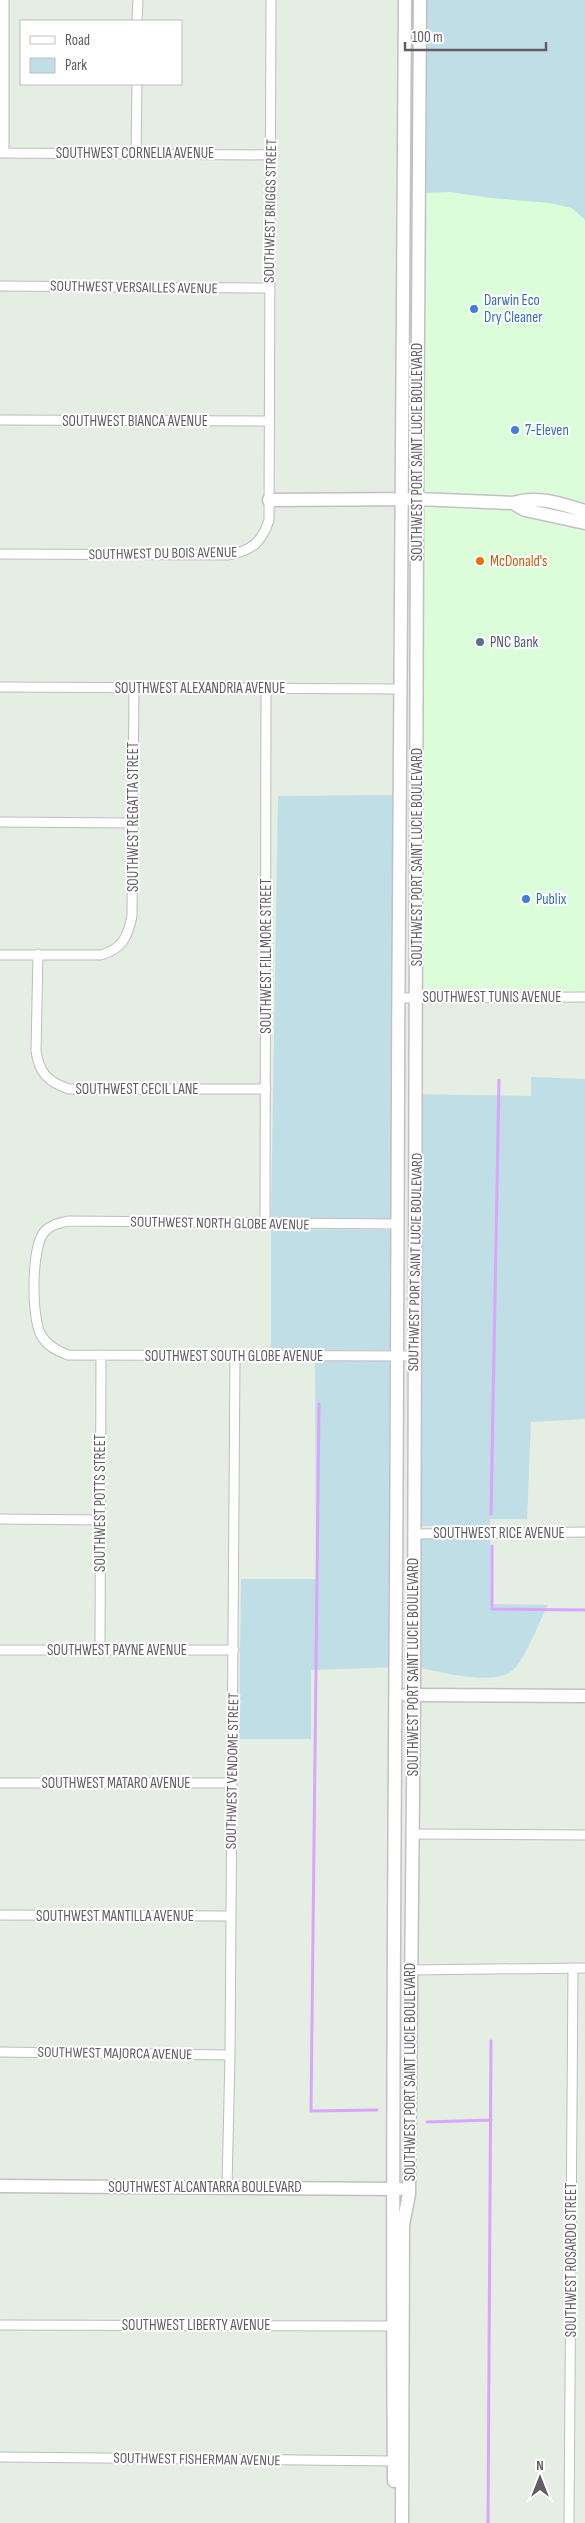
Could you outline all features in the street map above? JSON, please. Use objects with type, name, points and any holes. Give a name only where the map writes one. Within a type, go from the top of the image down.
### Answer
[{"type":"main road","name":"SOUTHWEST PORT SAINT LUCIE BOULEVARD","points":[[394,2523],[392,2189],[400,998],[400,500],[405,0]]},
{"type":"main road","name":"SOUTHWEST PORT SAINT LUCIE BOULEVARD","points":[[402,2523],[403,2225],[409,2189],[414,1695],[413,1534],[418,723],[416,499],[420,225],[420,0]]},
{"type":"main road","points":[[404,192],[420,225]]},
{"type":"main road","points":[[269,500],[416,499],[513,503],[528,498],[585,511]]},
{"type":"main road","points":[[513,503],[525,510],[585,522]]},
{"type":"main road","points":[[400,689],[418,723]]},
{"type":"main road","points":[[396,1695],[585,1696]]},
{"type":"main road","name":"SOUTHWEST ALCANTARRA BOULEVARD","points":[[0,2186],[409,2189]]},
{"type":"street","points":[[2,153],[1,22],[4,0]]},
{"type":"street","points":[[138,0],[138,20]]},
{"type":"street","name":"SOUTHWEST BRIGGS STREET","points":[[269,421],[271,0]]},
{"type":"street","points":[[136,153],[137,85]]},
{"type":"street","name":"SOUTHWEST CORNELIA AVENUE","points":[[2,153],[271,154]]},
{"type":"street","name":"SOUTHWEST VERSAILLES AVENUE","points":[[0,286],[269,288]]},
{"type":"street","name":"SOUTHWEST BIANCA AVENUE","points":[[0,420],[269,421]]},
{"type":"street","name":"SOUTHWEST DU BOIS AVENUE","points":[[0,554],[228,555],[244,552],[257,545],[265,533],[269,520],[269,421]]},
{"type":"street","name":"SOUTHWEST ALEXANDRIA AVENUE","points":[[0,687],[400,689]]},
{"type":"street","name":"SOUTHWEST REGATTA STREET","points":[[38,954],[101,955],[112,952],[122,945],[129,931],[132,916],[134,688]]},
{"type":"street","name":"SOUTHWEST FILLMORE STREET","points":[[265,1223],[266,688]]},
{"type":"street","points":[[0,822],[132,823]]},
{"type":"street","points":[[0,954],[38,954]]},
{"type":"street","name":"SOUTHWEST CECIL LANE","points":[[38,954],[36,1051],[38,1064],[44,1076],[55,1084],[69,1089],[266,1089]]},
{"type":"street","name":"SOUTHWEST TUNIS AVENUE","points":[[400,998],[585,997]]},
{"type":"street","name":"SOUTHWEST NORTH GLOBE AVENUE","points":[[55,1350],[40,1334],[36,1318],[35,1254],[38,1241],[46,1230],[54,1224],[69,1221],[397,1224]]},
{"type":"street","name":"SOUTHWEST SOUTH GLOBE AVENUE","points":[[55,1350],[68,1355],[414,1356]]},
{"type":"street","name":"SOUTHWEST POTTS STREET","points":[[100,1650],[101,1355]]},
{"type":"street","name":"SOUTHWEST VENDOME STREET","points":[[227,2187],[234,1650],[235,1356]]},
{"type":"street","points":[[0,1518],[100,1520]]},
{"type":"street","name":"SOUTHWEST RICE AVENUE","points":[[413,1534],[585,1532]]},
{"type":"street","name":"SOUTHWEST PAYNE AVENUE","points":[[0,1650],[234,1650]]},
{"type":"street","name":"SOUTHWEST MATARO AVENUE","points":[[0,1783],[232,1783]]},
{"type":"street","points":[[412,1834],[585,1834]]},
{"type":"street","name":"SOUTHWEST MANTILLA AVENUE","points":[[0,1915],[230,1916]]},
{"type":"street","name":"SOUTHWEST ROSARDO STREET","points":[[569,2523],[573,1968]]},
{"type":"street","points":[[411,1970],[585,1968]]},
{"type":"street","name":"SOUTHWEST MAJORCA AVENUE","points":[[0,2052],[230,2055]]},
{"type":"street","name":"SOUTHWEST LIBERTY AVENUE","points":[[0,2324],[392,2326]]},
{"type":"street","name":"SOUTHWEST FISHERMAN AVENUE","points":[[0,2457],[394,2461]]},
{"type":"shaded area","points":[[450,192],[550,203],[572,208],[585,220],[585,505],[529,493],[510,497],[421,493],[427,227],[425,193]]},
{"type":"shaded area","points":[[421,504],[509,508],[585,528],[585,992],[415,992]]},
{"type":"green space","points":[[425,0],[585,0],[585,220],[572,208],[550,203],[450,192],[425,193]]},
{"type":"green space","points":[[402,795],[400,1219],[271,1218],[278,796]]},
{"type":"green space","points":[[531,1077],[585,1079],[585,1419],[531,1422],[527,1519],[490,1519],[490,1526],[409,1526],[417,1094],[531,1096]]},
{"type":"green space","points":[[271,1229],[400,1230],[400,1350],[271,1350]]},
{"type":"green space","points":[[315,1361],[400,1361],[399,1667],[311,1670],[311,1739],[239,1739],[241,1579],[316,1579]]},
{"type":"green space","points":[[409,1537],[490,1537],[491,1604],[548,1605],[516,1667],[508,1673],[496,1677],[483,1678],[453,1675],[415,1667]]},
{"type":"waterway","points":[[491,1514],[499,1080]]},
{"type":"waterway","points":[[319,1404],[311,2111],[377,2110]]},
{"type":"waterway","points":[[492,1546],[492,1609],[585,1610]]},
{"type":"waterway","points":[[488,2523],[491,2041]]},
{"type":"waterway","points":[[427,2122],[491,2120]]},
{"type":"place","name":"Darwin Eco Dry Cleaner","points":[[474,309]]},
{"type":"place","name":"7-Eleven","points":[[515,430]]},
{"type":"place","name":"McDonald's","points":[[480,561]]},
{"type":"place","name":"PNC Bank","points":[[480,642]]},
{"type":"place","name":"Publix","points":[[526,899]]}]
